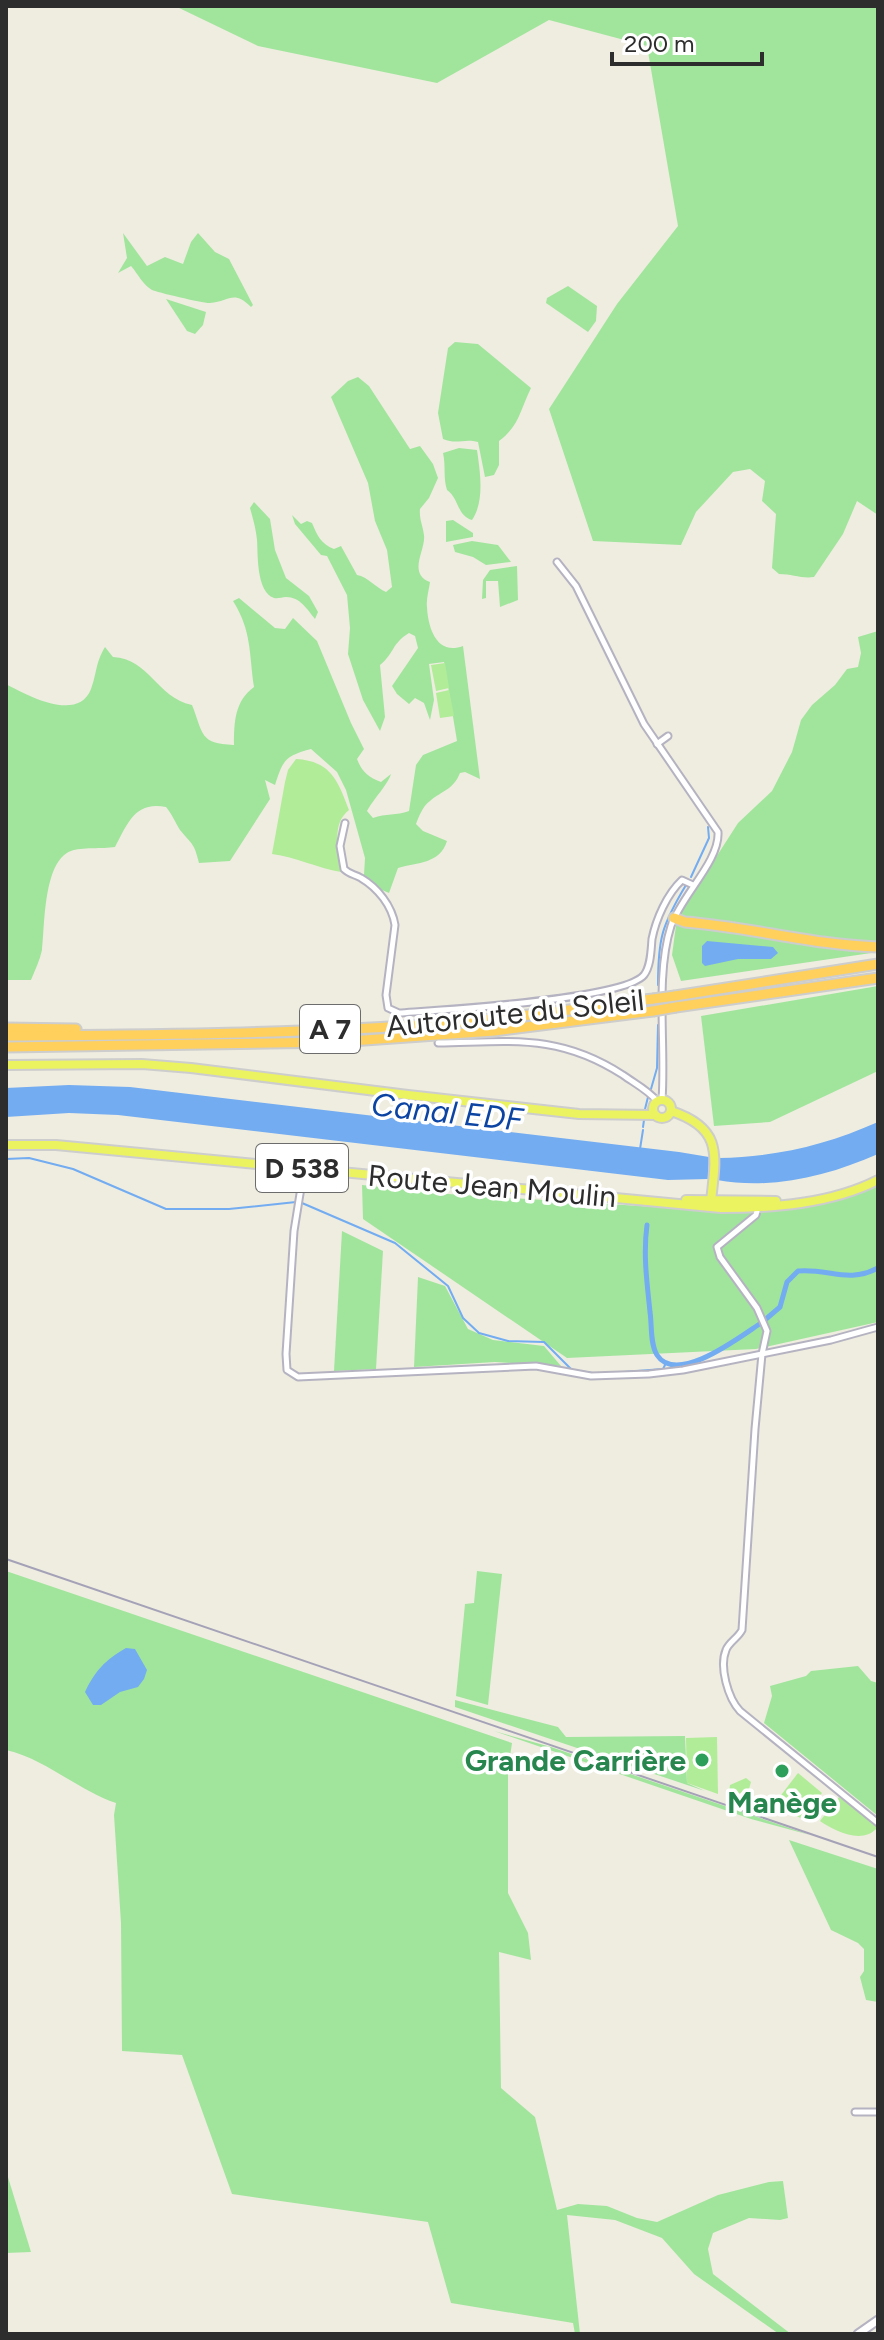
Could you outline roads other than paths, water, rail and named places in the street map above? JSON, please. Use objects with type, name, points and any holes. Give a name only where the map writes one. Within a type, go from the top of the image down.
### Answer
[{"type":"highway","points":[[674,918],[828,944],[878,947]]},
{"type":"highway","name":"Autoroute du Soleil","points":[[6,1036],[156,1034],[445,1023],[653,999],[878,964]]},
{"type":"highway","name":"Autoroute du Soleil","points":[[6,1047],[336,1042],[494,1031],[878,978]]},
{"type":"highway","points":[[6,1028],[156,1034]]},
{"type":"main road","points":[[6,1065],[119,1064],[191,1068],[579,1114],[655,1108],[669,1103],[671,1111]]},
{"type":"main road","points":[[655,1108],[663,1118],[671,1111]]},
{"type":"main road","points":[[671,1111],[687,1117],[705,1130],[712,1140],[716,1204]]},
{"type":"main road","name":"Route Jean Moulin","points":[[6,1145],[56,1145],[679,1204],[756,1205],[839,1194],[878,1178]]},
{"type":"main road","name":"Route Jean Moulin","points":[[756,1205],[791,1200],[878,1178]]},
{"type":"main road","name":"D 538","points":[[597,1195],[716,1204]]},
{"type":"main road","points":[[858,2334],[878,2320]]},
{"type":"street","points":[[557,562],[576,586],[636,709],[718,832],[715,850],[674,918],[665,959],[655,1108]]},
{"type":"street","points":[[657,744],[668,736]]},
{"type":"street","points":[[345,823],[340,846],[344,869],[362,878],[390,906],[394,915],[386,995],[388,1008],[399,1013],[575,996],[634,982],[647,971],[655,927],[673,891],[682,880],[693,885]]},
{"type":"street","points":[[438,1043],[562,1046],[607,1065],[655,1108]]},
{"type":"street","points":[[304,1168],[294,1231],[286,1354],[287,1370],[293,1376],[536,1366],[591,1376],[620,1376],[683,1370],[831,1340],[878,1327]]},
{"type":"street","points":[[756,1205],[756,1215],[717,1247],[720,1257],[763,1318],[767,1331],[762,1354],[746,1539],[742,1630],[726,1650],[728,1693],[740,1711],[878,1823]]},
{"type":"street","points":[[855,2112],[878,2112]]},
{"type":"water","points":[[707,941],[773,947],[778,953],[771,959],[738,959],[705,966],[702,963],[702,946]]},
{"type":"water","name":"Canal EDF","points":[[69,1085],[130,1087],[679,1152],[709,1157],[708,1179],[668,1180],[118,1115],[69,1113],[6,1117],[6,1088]]},
{"type":"water","points":[[878,1122],[878,1154],[859,1162],[820,1175],[779,1182],[717,1180],[719,1158],[800,1148]]},
{"type":"water","points":[[126,1648],[135,1649],[147,1670],[144,1679],[138,1687],[120,1692],[101,1705],[93,1705],[85,1692],[89,1685],[101,1667]]},
{"type":"waterway","points":[[691,877],[709,838],[708,827]]},
{"type":"waterway","points":[[658,985],[663,932],[686,885]]},
{"type":"waterway","points":[[651,1089],[657,1068],[658,1025]]},
{"type":"waterway","points":[[645,1109],[648,1097]]},
{"type":"waterway","points":[[643,1127],[644,1120]]},
{"type":"waterway","points":[[640,1149],[643,1130]]},
{"type":"waterway","points":[[6,1159],[29,1158],[73,1169],[166,1209],[229,1209],[296,1202]]},
{"type":"waterway","points":[[302,1203],[395,1243],[448,1286],[463,1318],[479,1333],[508,1341],[544,1342],[572,1370],[593,1373]]},
{"type":"waterway","points":[[647,1225],[645,1247],[652,1340],[657,1355],[666,1363],[679,1365],[709,1356],[761,1323]]},
{"type":"waterway","points":[[766,1319],[780,1307],[787,1282],[798,1271],[857,1275],[878,1268]]},
{"type":"waterway","points":[[611,1373],[663,1369],[666,1363]]},
{"type":"railway","points":[[6,1559],[878,1857]]},
{"type":"place","name":"Grande Carrière","points":[[702,1760]]},
{"type":"place","name":"Manège","points":[[782,1771]]}]
